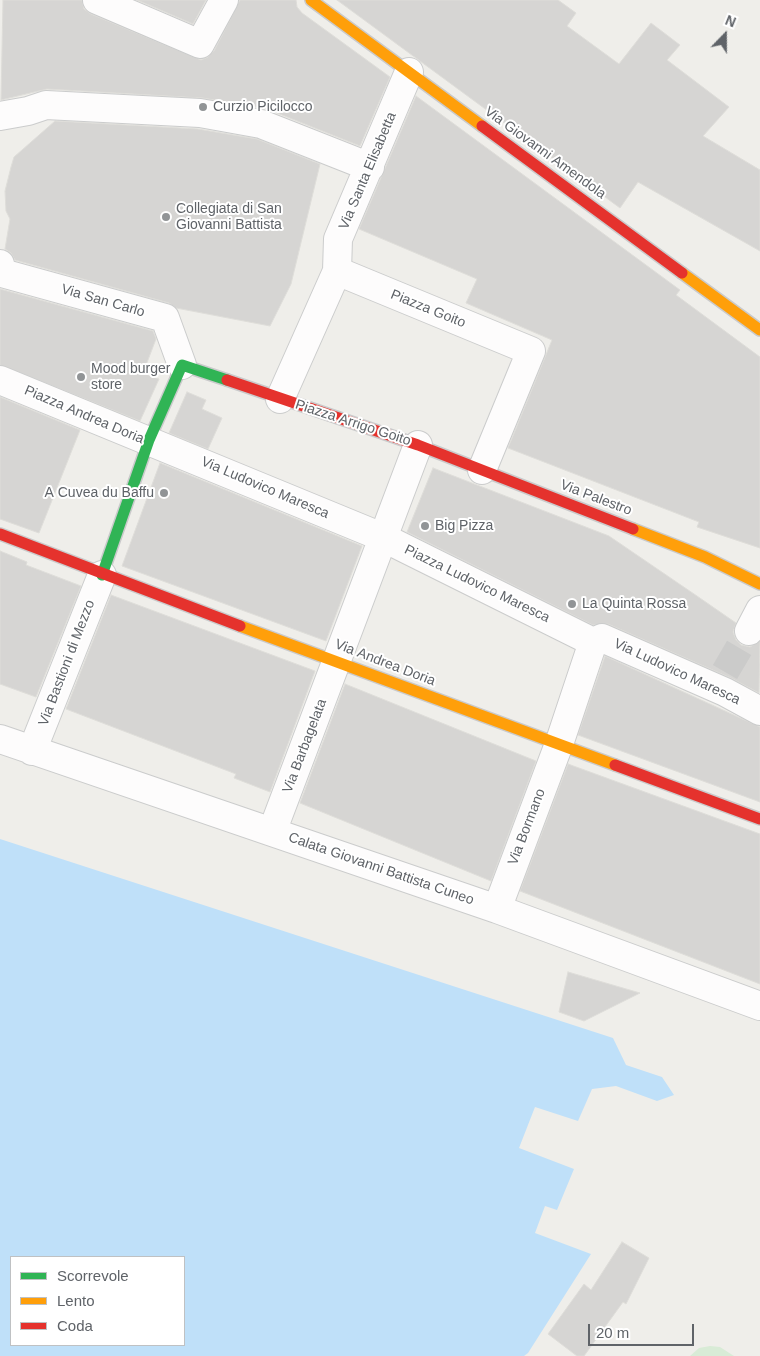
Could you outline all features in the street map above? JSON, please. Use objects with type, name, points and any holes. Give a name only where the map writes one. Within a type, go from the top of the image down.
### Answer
[{"type":"main road","name":"Via Giovanni Amendola","points":[[312,0],[760,330]]},
{"type":"main road","points":[[149,440],[182,365],[280,399]]},
{"type":"main road","name":"Piazza Arrigo Goito","points":[[280,399],[418,445]]},
{"type":"main road","name":"Piazza Andrea Doria","points":[[102,574],[149,440]]},
{"type":"main road","name":"Via Palestro","points":[[418,445],[705,557],[760,584]]},
{"type":"main road","name":"Via Andrea Doria","points":[[0,534],[102,574],[760,819]]},
{"type":"street","points":[[97,0],[200,44],[224,0]]},
{"type":"street","name":"Via Santa Elisabetta","points":[[337,271],[338,239],[409,72]]},
{"type":"street","points":[[0,116],[28,111],[46,105],[200,113],[261,124],[370,167]]},
{"type":"street","name":"Via San Carlo","points":[[0,264],[2,273],[165,318],[182,365]]},
{"type":"street","points":[[280,399],[337,271]]},
{"type":"street","name":"Piazza Goito","points":[[337,271],[531,351],[482,470]]},
{"type":"street","name":"Piazza Andrea Doria","points":[[0,380],[149,440]]},
{"type":"street","name":"Via Ludovico Maresca","points":[[149,440],[382,537]]},
{"type":"street","name":"Piazza Arrigo Goito","points":[[382,537],[418,445]]},
{"type":"street","points":[[338,661],[382,537]]},
{"type":"street","name":"Piazza Ludovico Maresca","points":[[382,537],[593,642]]},
{"type":"street","name":"Via Bastioni di Mezzo","points":[[32,751],[102,574]]},
{"type":"street","name":"Via Ludovico Maresca","points":[[593,642],[602,638],[721,680],[760,711]]},
{"type":"street","points":[[558,744],[593,642]]},
{"type":"street","name":"Via Barbagelata","points":[[272,832],[338,661]]},
{"type":"street","name":"Calata Giovanni Battista Cuneo","points":[[0,739],[497,909],[760,1006]]},
{"type":"street","name":"Via Bormano","points":[[497,909],[558,744]]},
{"type":"green space","points":[[720,1347],[734,1356],[690,1356],[699,1348]]},
{"type":"water","points":[[0,839],[613,1038],[626,1065],[662,1077],[674,1095],[657,1101],[616,1086],[592,1089],[578,1121],[535,1107],[519,1148],[574,1169],[557,1210],[545,1206],[535,1233],[591,1254],[528,1353],[524,1356],[0,1356]]},
{"type":"building","points":[[3,0],[82,0],[84,9],[91,14],[201,60],[208,57],[214,51],[240,0],[296,0],[297,7],[302,13],[390,77],[360,146],[267,109],[203,98],[47,89],[1,100]]},
{"type":"building","points":[[137,0],[206,0],[193,24]]},
{"type":"building","points":[[337,0],[558,0],[576,13],[567,26],[619,64],[651,23],[680,45],[667,60],[729,107],[703,136],[760,170],[760,251],[638,182],[620,208]]},
{"type":"building","points":[[416,96],[680,290],[676,295],[760,357],[760,548],[697,527],[699,522],[508,448],[552,340],[466,303],[477,279],[359,229]]},
{"type":"building","name":"Collegiata di San Giovanni Battista","points":[[55,121],[198,129],[257,139],[320,164],[291,284],[270,326],[176,308],[169,303],[15,260],[11,253],[5,249],[10,219],[6,211],[5,191],[11,167],[14,157]]},
{"type":"building","points":[[0,289],[153,331],[156,339],[143,373],[159,379],[140,421],[0,365]]},
{"type":"building","points":[[187,392],[206,400],[202,409],[222,418],[208,449],[169,433]]},
{"type":"building","points":[[0,397],[80,430],[39,533],[0,519]]},
{"type":"building","points":[[160,463],[362,546],[326,641],[122,566]]},
{"type":"building","points":[[433,468],[609,536],[697,596],[736,623],[733,632],[736,640],[741,645],[750,647],[760,641],[759,693],[731,678],[608,624],[593,625],[407,532]]},
{"type":"building","points":[[0,551],[27,562],[26,565],[81,586],[36,697],[0,684]]},
{"type":"building","points":[[111,595],[315,671],[270,792],[234,778],[236,774],[66,709]]},
{"type":"building","points":[[605,656],[760,727],[760,802],[578,735]]},
{"type":"building","points":[[345,684],[536,761],[491,881],[300,803]]},
{"type":"building","points":[[568,764],[760,834],[760,984],[520,891]]},
{"type":"building","points":[[568,972],[640,993],[584,1021],[559,1012]]},
{"type":"building","points":[[622,1242],[649,1258],[626,1304],[623,1302],[584,1356],[577,1356],[548,1334],[584,1284],[591,1290]]},
{"type":"tunnel","points":[[725,672],[749,631]]},
{"type":"traffic: fast","points":[[102,575],[149,440],[182,365],[227,380]]},
{"type":"traffic: slow","points":[[311,0],[482,126]]},
{"type":"traffic: slow","points":[[682,273],[760,330]]},
{"type":"traffic: slow","points":[[633,529],[705,557],[760,584]]},
{"type":"traffic: slow","points":[[240,626],[615,765]]},
{"type":"traffic: jam","points":[[482,126],[682,273]]},
{"type":"traffic: jam","points":[[227,380],[418,445],[633,529]]},
{"type":"traffic: jam","points":[[0,534],[240,626]]},
{"type":"traffic: jam","points":[[615,765],[760,819]]},
{"type":"place","name":"Curzio Picilocco","points":[[203,107]]},
{"type":"place","name":"Collegiata di San Giovanni Battista","points":[[166,217]]},
{"type":"place","name":"Mood burger store","points":[[81,377]]},
{"type":"place","name":"A Cuvea du Baffu","points":[[164,493]]},
{"type":"place","name":"Big Pizza","points":[[425,526]]},
{"type":"place","name":"La Quinta Rossa","points":[[572,604]]}]
